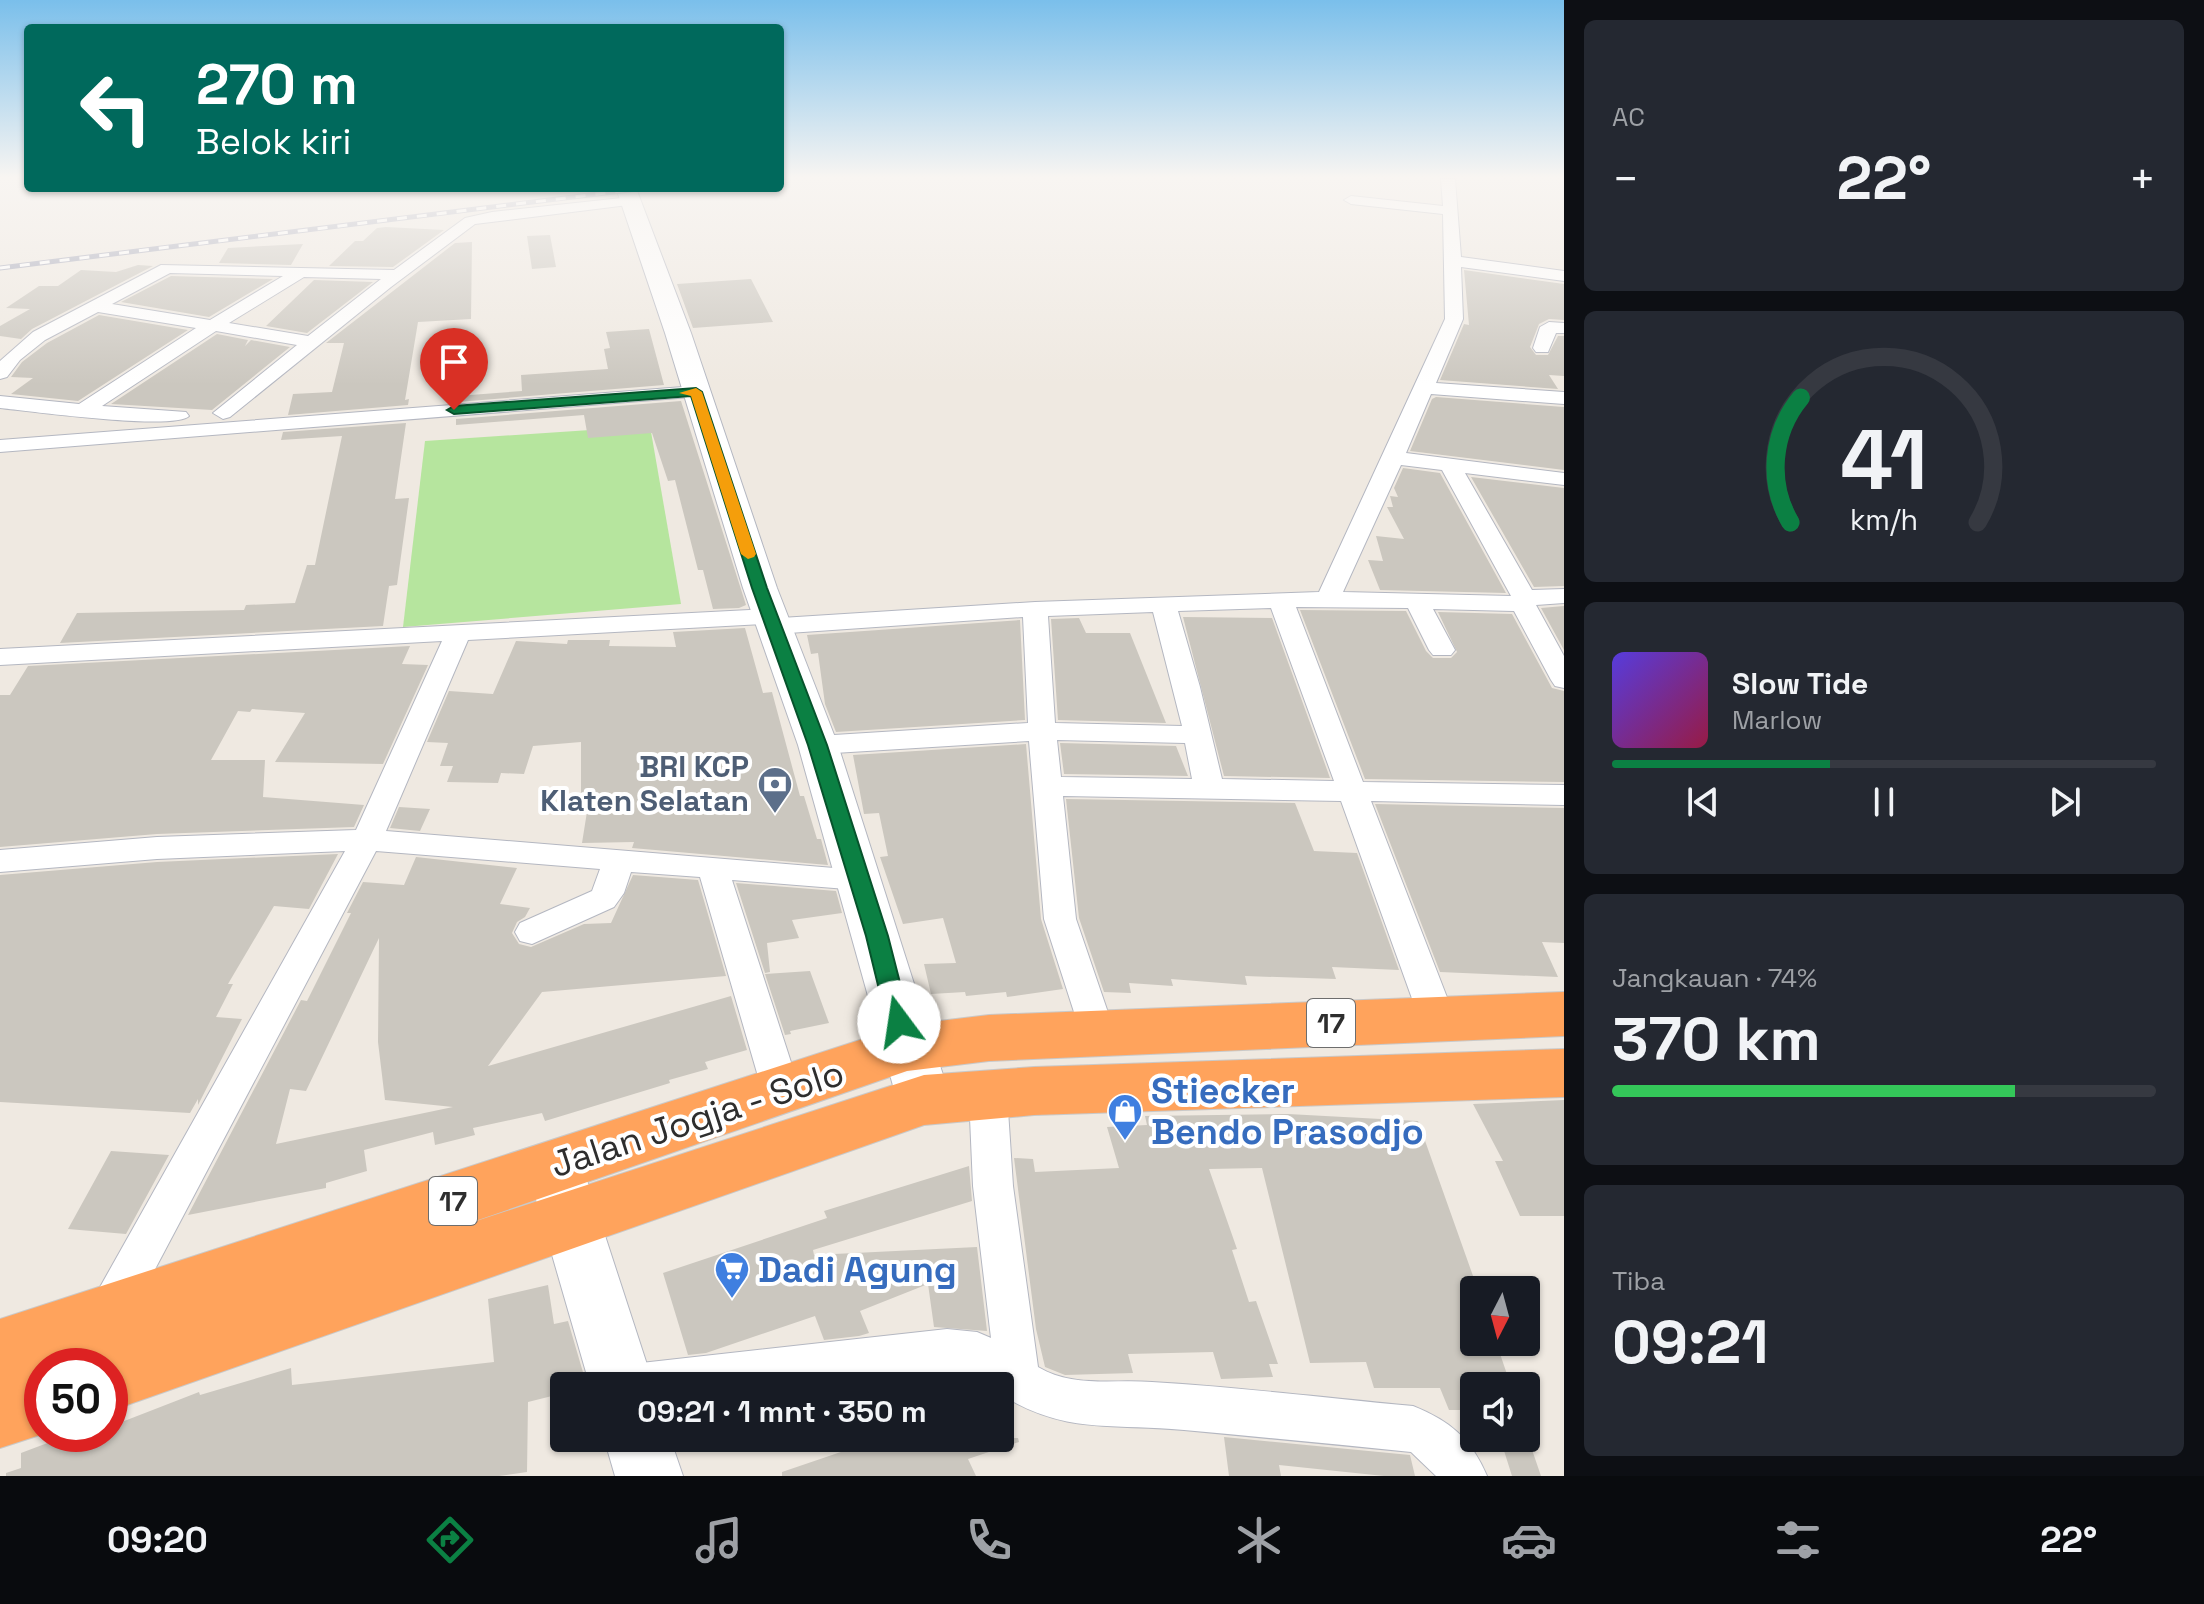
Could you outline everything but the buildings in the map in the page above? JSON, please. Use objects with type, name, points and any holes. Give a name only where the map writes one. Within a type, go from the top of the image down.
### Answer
[{"type":"highway","name":"Jalan Jogja - Solo","points":[[563,1192],[915,1074],[989,1038],[1564,1014]]},
{"type":"highway","name":"Jalan Jogja - Solo","points":[[108,1348],[369,1291],[563,1192],[781,1090],[915,1074],[988,1095],[1564,1073]]},
{"type":"highway","name":"Jalan Jogja - Solo","points":[[0,1353],[24,1352]]},
{"type":"highway","points":[[0,1412],[24,1405]]},
{"type":"main road","points":[[647,248],[772,621],[818,745],[915,1074]]},
{"type":"main road","points":[[563,1192],[618,1372]]},
{"type":"main road","points":[[641,1452],[649,1476]]},
{"type":"street","points":[[223,413],[311,342],[437,248]]},
{"type":"street","points":[[1328,599],[1454,319],[1452,248]]},
{"type":"street","points":[[1453,261],[1564,276]]},
{"type":"street","points":[[0,373],[25,346],[170,267],[399,275]]},
{"type":"street","points":[[83,410],[301,272]]},
{"type":"street","points":[[95,306],[311,342]]},
{"type":"street","points":[[1542,348],[1549,327],[1564,328]]},
{"type":"street","points":[[1424,388],[1564,398]]},
{"type":"street","points":[[0,446],[696,392]]},
{"type":"street","points":[[0,402],[146,416],[341,405]]},
{"type":"street","points":[[1394,458],[1564,479]]},
{"type":"street","points":[[1450,465],[1556,654],[1564,680]]},
{"type":"street","points":[[0,657],[1035,609],[1328,599],[1524,601],[1564,596]]},
{"type":"street","points":[[1281,601],[1437,1018]]},
{"type":"street","points":[[1417,601],[1442,650]]},
{"type":"street","points":[[1164,606],[1209,788]]},
{"type":"street","points":[[1035,609],[1042,731],[1050,786],[1060,919],[1097,1033]]},
{"type":"street","points":[[108,1348],[367,840],[457,635]]},
{"type":"street","points":[[818,745],[1042,731],[1198,735]]},
{"type":"street","points":[[1050,786],[1564,795]]},
{"type":"street","points":[[0,861],[157,848],[367,840],[859,879]]},
{"type":"street","points":[[532,932],[548,922],[600,902],[607,895],[618,861]]},
{"type":"street","points":[[713,869],[781,1090]]},
{"type":"street","points":[[988,1095],[993,1186],[1018,1380]]},
{"type":"street","points":[[758,1372],[947,1351],[977,1354],[1005,1372]]},
{"type":"street","points":[[1014,1377],[1041,1394],[1082,1404],[1149,1404],[1413,1429],[1436,1437],[1455,1460],[1463,1476]]},
{"type":"green space","points":[[650,426],[681,604],[403,627],[425,441]]},
{"type":"railway","points":[[0,268],[162,248]]},
{"type":"slow traffic","points":[[685,393],[696,392],[748,554]]},
{"type":"place","name":"BRI KCP Klaten Selatan","points":[[775,815]]},
{"type":"place","name":"Stiecker Bendo Prasodjo","points":[[1125,1142]]},
{"type":"place","name":"Dadi Agung","points":[[732,1300]]},
{"type":"route","points":[[454,410],[696,392],[760,588],[818,745],[877,936],[899,1022]]}]
